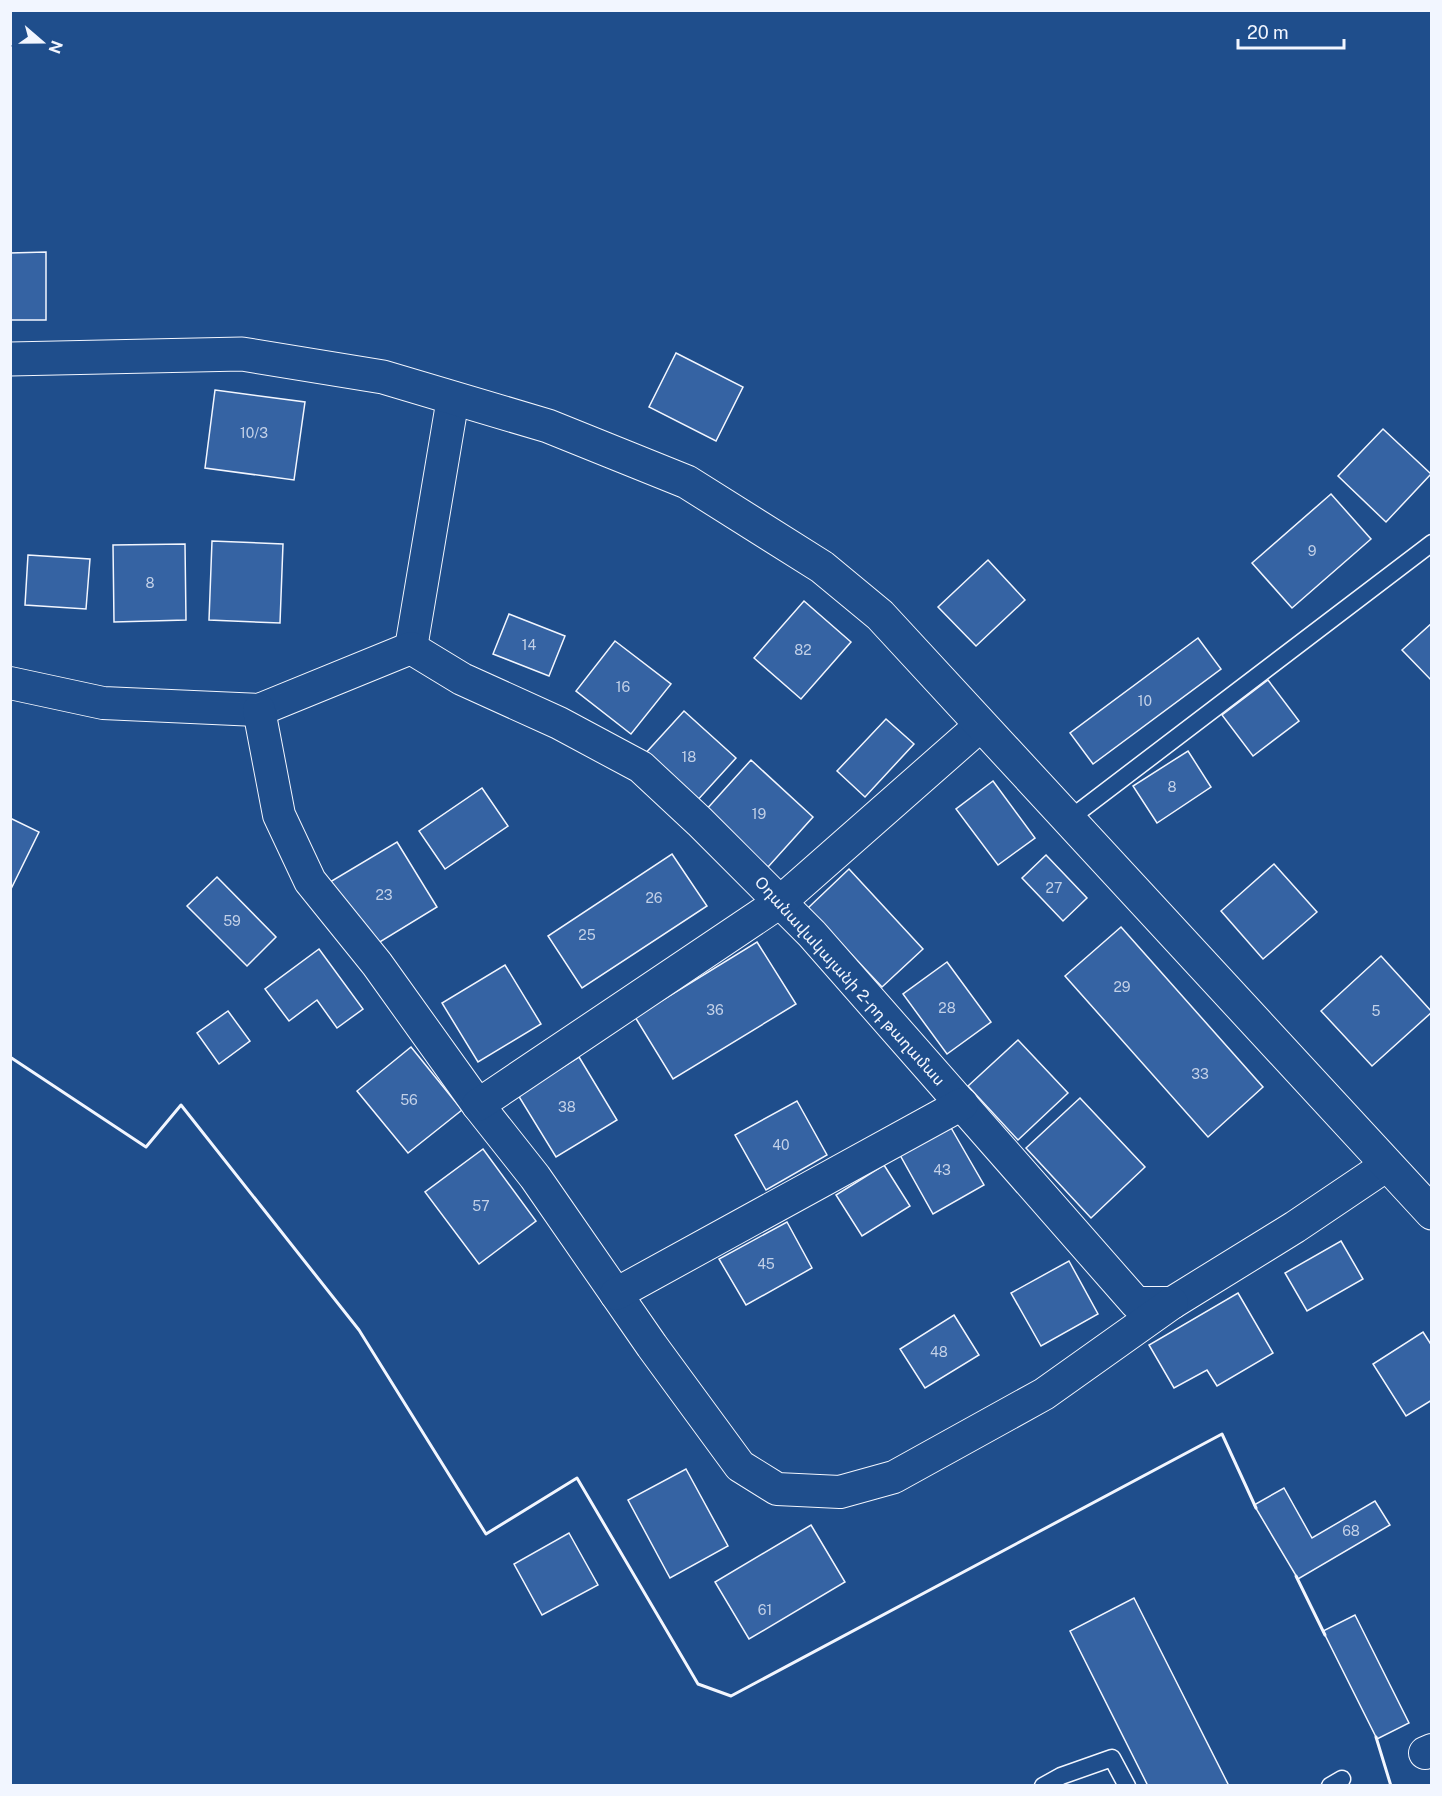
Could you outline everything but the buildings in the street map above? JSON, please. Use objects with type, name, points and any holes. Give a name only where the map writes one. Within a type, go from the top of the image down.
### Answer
[{"type":"main road","points":[[10,359],[242,354],[383,377],[548,426],[687,482],[822,567],[880,615],[1431,1213]]},
{"type":"street","points":[[10,683],[103,703],[260,710],[411,648],[453,398]]},
{"type":"street","name":"Օդանավակայանի 2-րդ թաղամաս","points":[[411,648],[462,679],[560,723],[641,767],[700,822],[812,934],[1136,1303],[1172,1303]]},
{"type":"street","points":[[260,710],[279,815],[310,881],[377,964],[478,1105],[535,1177],[652,1346],[740,1466],[777,1489],[840,1492],[894,1477],[1044,1394],[1172,1303],[1295,1227],[1387,1165]]},
{"type":"street","points":[[478,1105],[780,902],[981,725]]},
{"type":"street","points":[[616,1294],[962,1104]]},
{"type":"lane","points":[[1068,820],[1431,543]]},
{"type":"lane","points":[[1043,1785],[1060,1776],[1112,1758],[1127,1785]]},
{"type":"wall","points":[[10,1057],[146,1147],[181,1105],[359,1330],[486,1534],[577,1478],[698,1684],[731,1696],[1222,1434],[1256,1508]]},
{"type":"wall","points":[[1296,1576],[1325,1635]]},
{"type":"wall","points":[[1376,1737],[1391,1786]]}]
